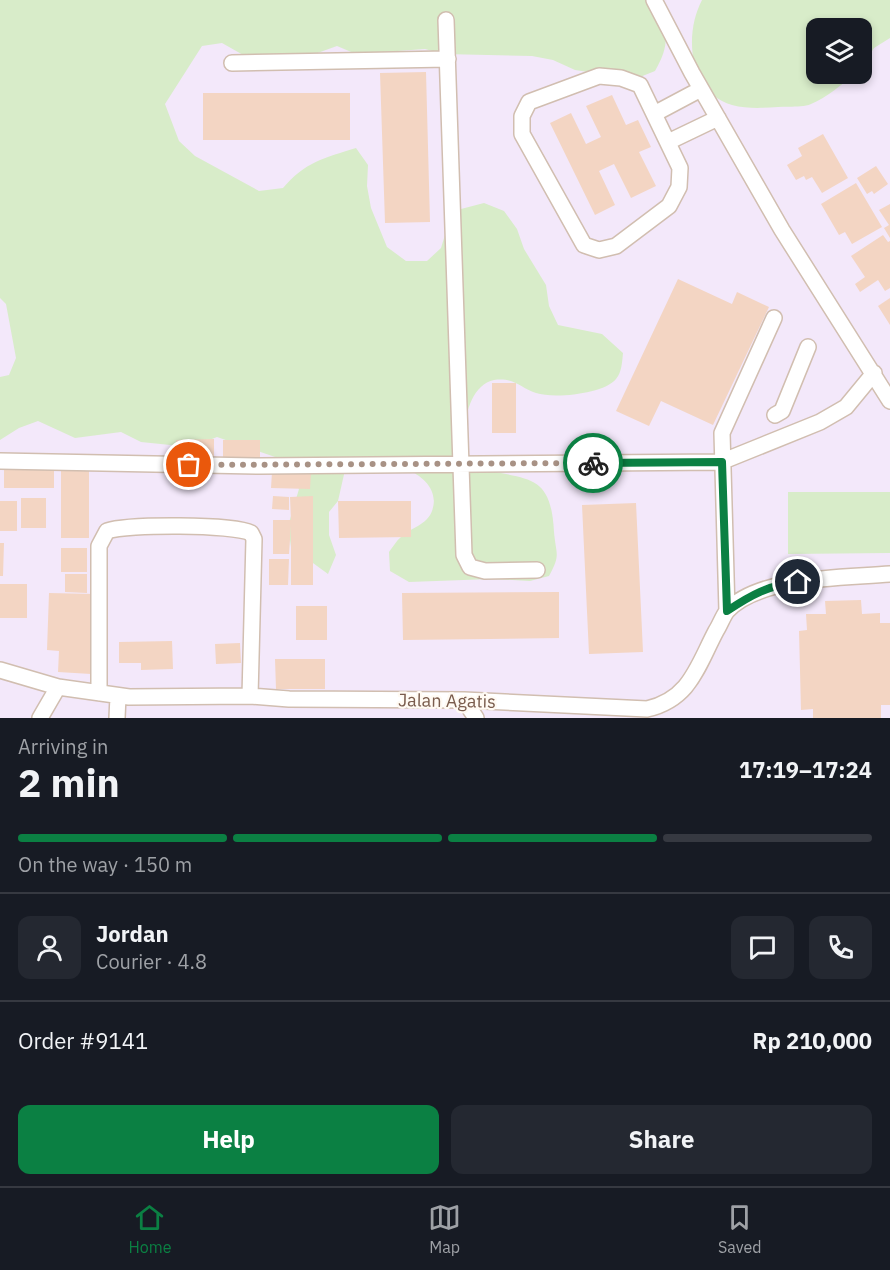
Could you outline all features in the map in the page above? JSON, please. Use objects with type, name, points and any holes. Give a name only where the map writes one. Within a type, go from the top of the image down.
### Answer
[{"type":"lane","points":[[654,0],[701,89],[782,230],[890,401]]},
{"type":"lane","points":[[446,20],[459,465],[464,555],[470,567],[485,571],[537,570]]},
{"type":"lane","points":[[232,63],[448,59]]},
{"type":"lane","points":[[599,76],[621,78],[640,85],[654,114],[680,168],[679,187],[669,206],[616,246],[599,250],[584,245],[522,134],[522,116],[529,102],[599,76]]},
{"type":"lane","points":[[654,114],[701,89]]},
{"type":"lane","points":[[668,142],[718,118]]},
{"type":"lane","points":[[727,611],[722,462],[725,424],[774,318]]},
{"type":"lane","points":[[775,415],[782,411],[808,347]]},
{"type":"lane","points":[[0,461],[260,466],[722,462],[820,422],[846,406],[874,373]]},
{"type":"lane","points":[[99,693],[99,546],[107,531],[130,526],[232,529],[251,533],[254,539],[250,696]]},
{"type":"lane","name":"Jalan Agatis","points":[[0,670],[58,687],[118,696],[464,700],[647,709],[667,704],[687,686],[727,611],[757,591],[778,584],[890,574]]},
{"type":"lane","points":[[40,718],[58,687]]},
{"type":"lane","points":[[117,718],[118,696]]},
{"type":"lane","points":[[464,700],[476,718]]},
{"type":"shaded area","points":[[0,0],[890,0],[890,718],[0,718]]},
{"type":"green space","points":[[0,0],[650,0],[660,19],[666,42],[655,71],[635,79],[575,70],[553,60],[532,56],[443,54],[425,49],[356,54],[337,46],[298,60],[259,64],[222,43],[202,46],[165,104],[179,141],[195,156],[259,191],[283,188],[307,167],[325,158],[356,148],[368,165],[367,186],[371,208],[387,247],[406,261],[427,261],[441,248],[448,225],[461,209],[484,203],[504,211],[517,229],[524,249],[546,285],[549,306],[558,325],[602,334],[623,353],[618,376],[610,384],[601,388],[578,394],[544,395],[530,391],[512,381],[494,380],[478,390],[468,410],[465,442],[467,451],[481,469],[525,478],[543,489],[548,499],[557,554],[549,576],[530,581],[491,579],[409,582],[390,571],[389,552],[399,539],[430,516],[434,498],[430,487],[422,478],[398,465],[372,458],[361,457],[345,470],[338,501],[329,512],[329,535],[336,555],[328,574],[291,547],[288,526],[299,489],[278,458],[217,437],[199,444],[180,446],[141,442],[121,432],[75,438],[38,421],[19,428],[0,440],[0,377],[9,375],[16,358],[6,304],[0,298]]},
{"type":"green space","points":[[702,0],[890,0],[890,38],[872,51],[872,18],[806,18],[806,84],[843,84],[823,98],[807,105],[749,108],[732,105],[717,98],[706,88],[698,75],[692,45],[696,14]]},
{"type":"green space","points":[[788,492],[890,492],[890,553],[788,554]]},
{"type":"building","points":[[426,72],[430,222],[385,223],[380,73]]},
{"type":"building","points":[[203,93],[350,93],[350,140],[203,140]]},
{"type":"building","points":[[612,95],[626,125],[638,120],[651,147],[639,152],[656,186],[631,198],[614,164],[599,171],[615,205],[595,215],[550,123],[571,113],[586,144],[601,137],[586,106]]},
{"type":"building","points":[[823,134],[848,178],[822,193],[812,177],[806,180],[804,176],[796,180],[787,165],[802,156],[798,148]]},
{"type":"building","points":[[876,166],[888,184],[874,194],[872,191],[867,194],[857,178]]},
{"type":"building","points":[[856,183],[882,227],[852,244],[845,232],[839,235],[821,204]]},
{"type":"building","points":[[890,204],[890,238],[884,228],[889,225],[879,210]]},
{"type":"building","points":[[883,235],[888,242],[890,241],[890,288],[885,291],[878,280],[860,292],[855,284],[865,277],[851,256]]},
{"type":"building","points":[[678,279],[732,304],[737,292],[769,307],[713,425],[661,401],[649,426],[616,411]]},
{"type":"building","points":[[890,298],[890,325],[878,306]]},
{"type":"building","points":[[492,383],[516,383],[516,433],[492,433]]},
{"type":"building","points":[[214,439],[214,457],[177,457],[176,440]]},
{"type":"building","points":[[223,440],[260,440],[260,457],[223,458]]},
{"type":"building","points":[[54,468],[54,488],[4,488],[4,469]]},
{"type":"building","points":[[89,470],[89,538],[61,538],[61,471]]},
{"type":"building","points":[[272,472],[311,473],[310,489],[271,488]]},
{"type":"building","points":[[273,496],[289,497],[289,510],[272,509]]},
{"type":"building","points":[[313,496],[313,585],[291,585],[291,525],[289,554],[273,554],[273,520],[291,520],[290,497]]},
{"type":"building","points":[[21,498],[46,498],[46,528],[21,528]]},
{"type":"building","points":[[0,501],[17,501],[17,531],[0,531]]},
{"type":"building","points":[[338,501],[411,501],[411,537],[339,538]]},
{"type":"building","points":[[636,503],[643,652],[589,654],[582,505]]},
{"type":"building","points":[[0,543],[4,543],[3,576],[0,576]]},
{"type":"building","points":[[61,548],[87,548],[87,572],[61,572]]},
{"type":"building","points":[[269,559],[289,559],[288,585],[269,585]]},
{"type":"building","points":[[65,574],[87,574],[87,593],[65,592]]},
{"type":"building","points":[[0,584],[27,584],[27,618],[0,618]]},
{"type":"building","points":[[559,592],[559,638],[403,640],[402,593]]},
{"type":"building","points":[[49,593],[94,594],[91,674],[58,672],[59,651],[47,650]]},
{"type":"building","points":[[861,600],[862,614],[880,613],[880,623],[890,623],[890,705],[881,705],[881,718],[813,718],[813,709],[801,710],[799,631],[807,630],[806,614],[826,614],[825,601]]},
{"type":"building","points":[[296,606],[327,606],[327,640],[296,640]]},
{"type":"building","points":[[172,641],[173,669],[141,670],[141,663],[119,663],[119,642]]},
{"type":"building","points":[[240,643],[241,663],[216,664],[215,644]]},
{"type":"building","points":[[275,659],[325,659],[325,689],[276,689]]},
{"type":"way so far","points":[[189,465],[593,463]]},
{"type":"route","points":[[593,463],[722,462],[727,611],[757,591],[778,584],[798,582]]}]
